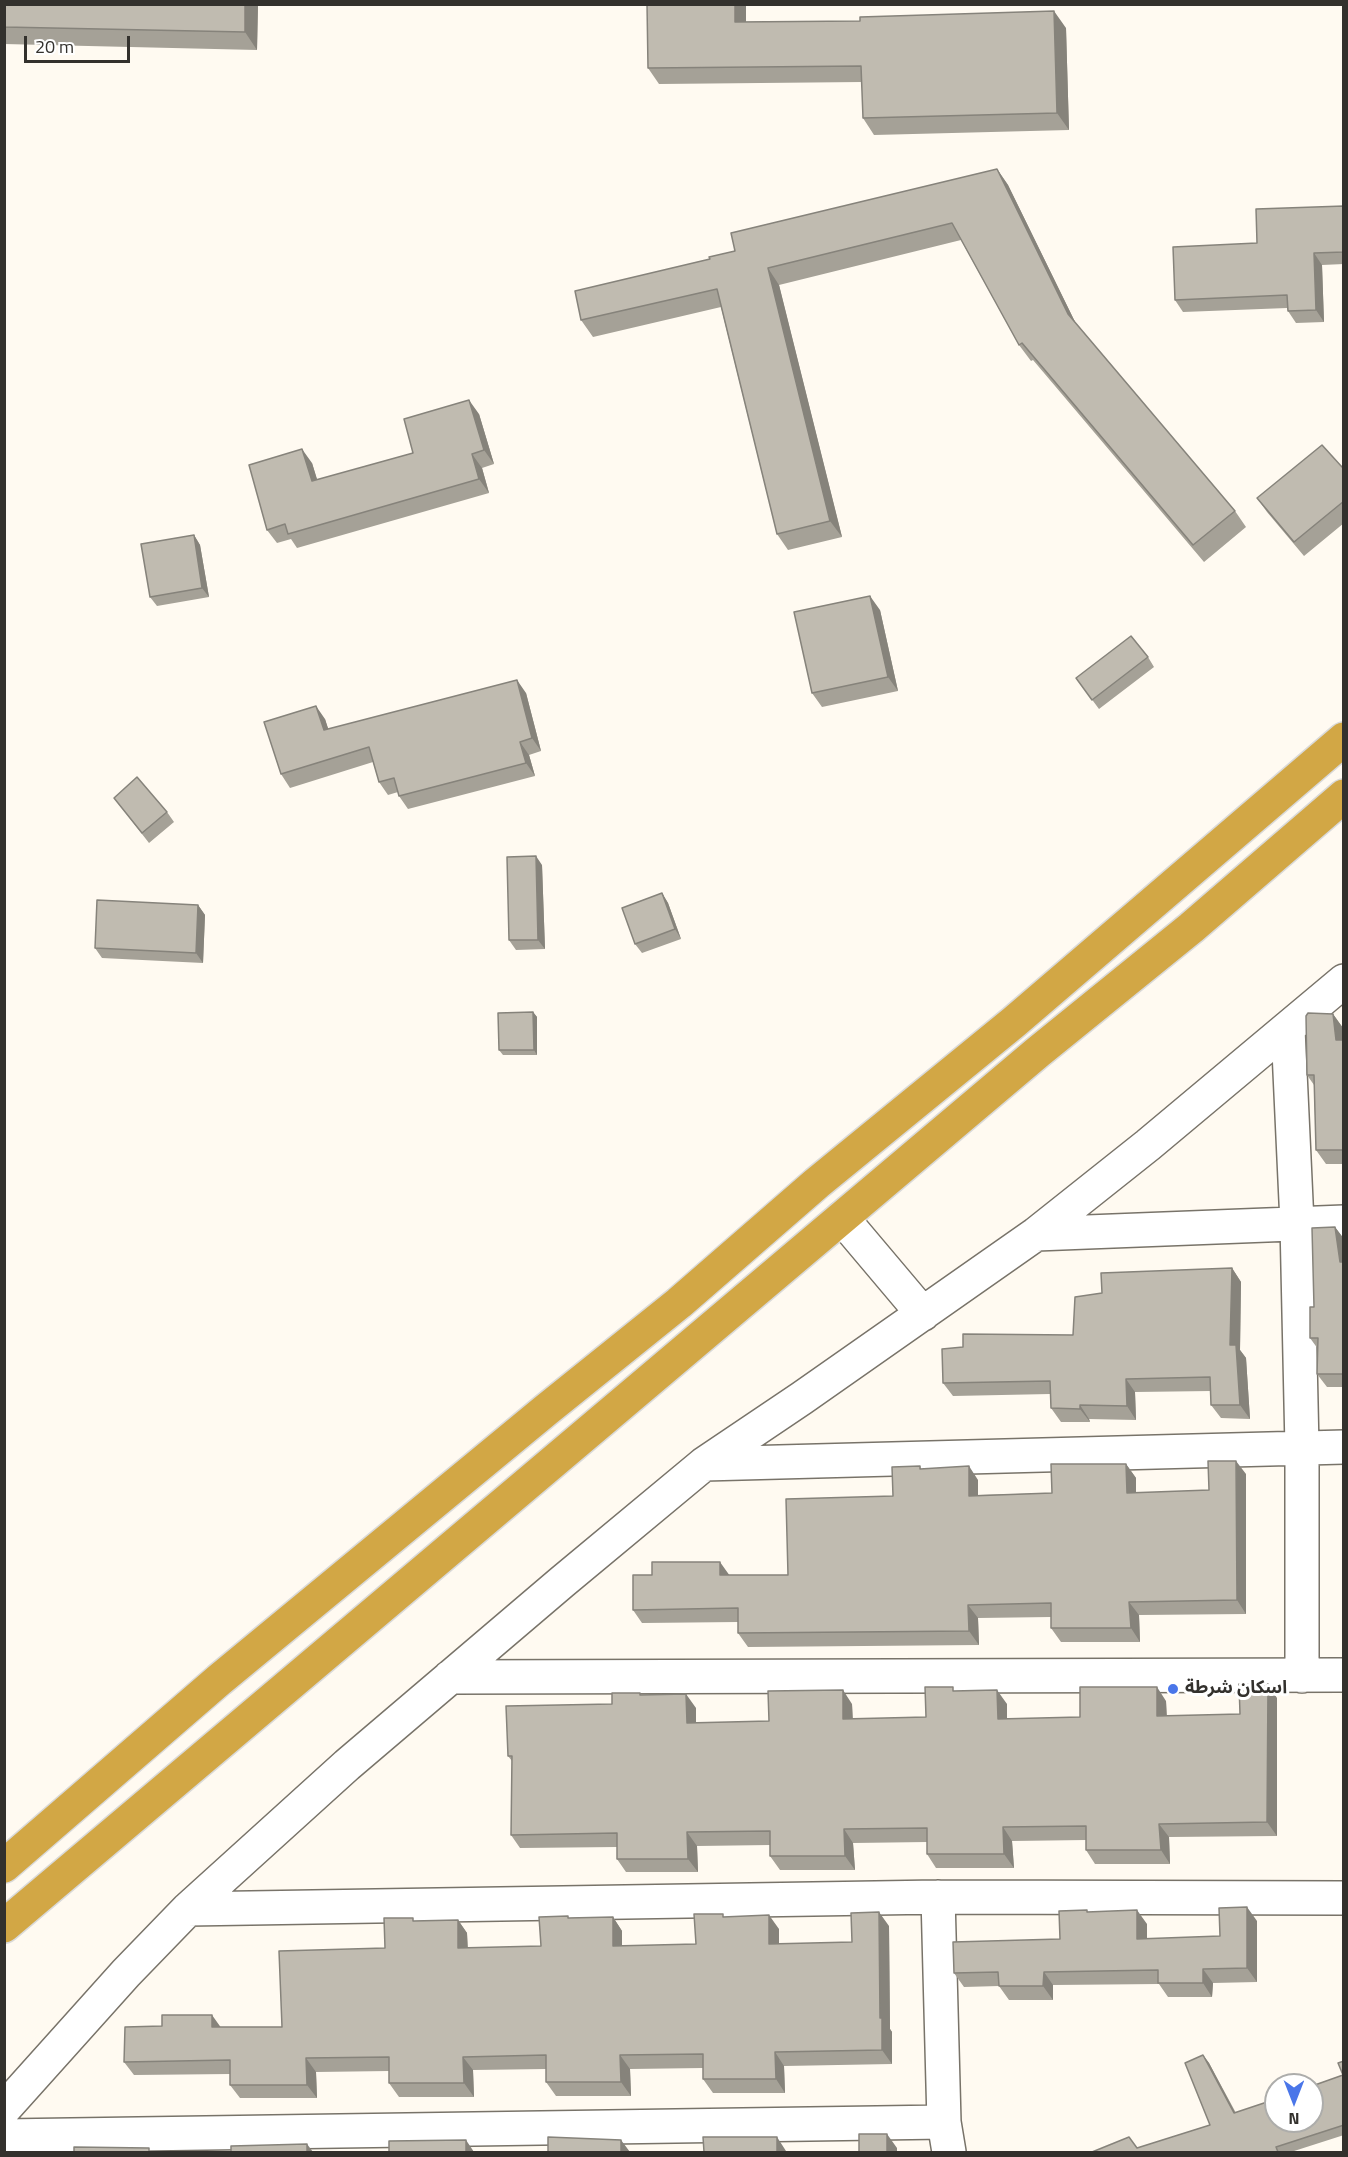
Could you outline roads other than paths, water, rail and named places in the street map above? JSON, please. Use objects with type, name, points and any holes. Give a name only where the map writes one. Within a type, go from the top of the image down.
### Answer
[{"type":"highway","points":[[4,1866],[219,1680],[679,1303],[817,1183],[1014,1022],[1344,740]]},
{"type":"highway","points":[[4,1926],[1038,1052],[1191,928],[1344,796]]},
{"type":"street","points":[[4,2109],[126,1973],[188,1909],[347,1765],[562,1581],[704,1464],[1036,1234],[1288,1029],[1328,1005],[1344,981]]},
{"type":"street","points":[[1288,1029],[1297,1223],[1302,1448],[1302,1676]]},
{"type":"street","points":[[842,1218],[923,1314]]},
{"type":"street","points":[[1036,1234],[1344,1222]]},
{"type":"street","points":[[704,1464],[1344,1447]]},
{"type":"street","points":[[450,1677],[1344,1675]]},
{"type":"street","points":[[188,1909],[938,1897],[1344,1898]]},
{"type":"street","points":[[4,2136],[947,2138],[938,1897]]},
{"type":"place","name":"اسكان شرطة","points":[[1173,1689]]}]
